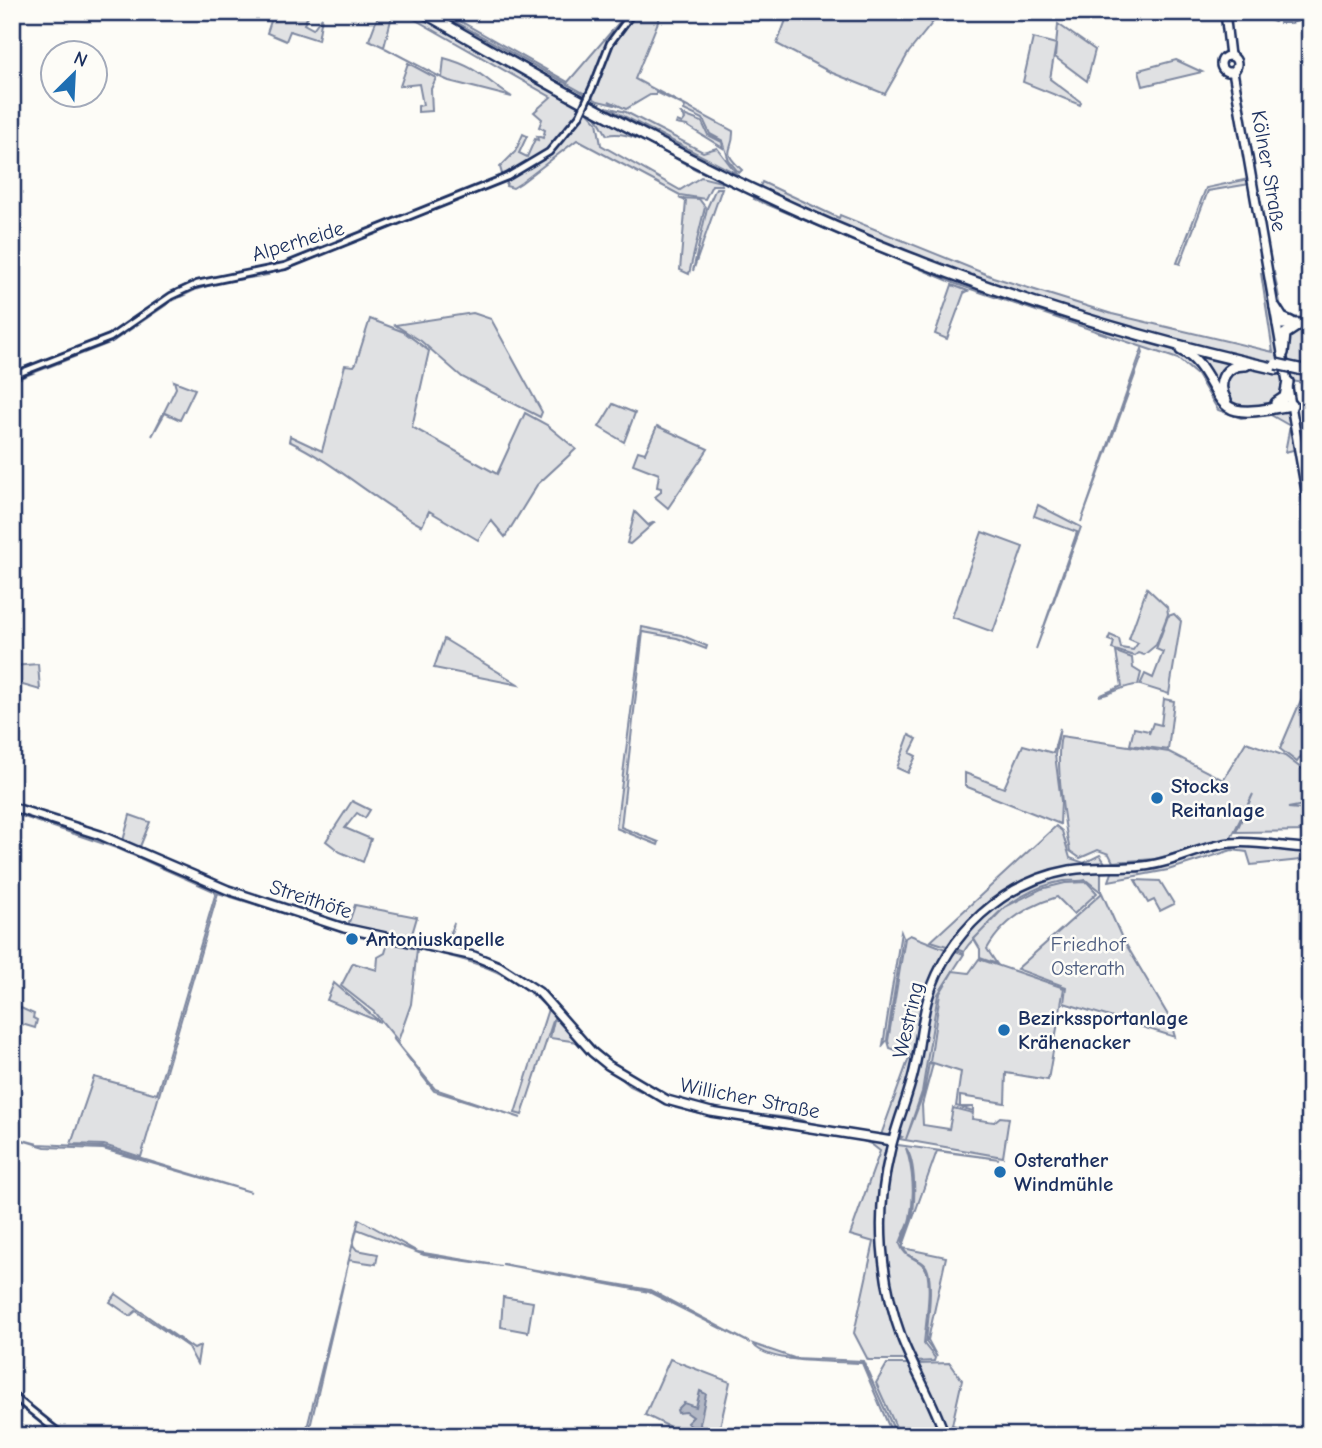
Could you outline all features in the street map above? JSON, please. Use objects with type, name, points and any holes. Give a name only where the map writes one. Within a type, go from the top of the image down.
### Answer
[{"type":"highway","points":[[423,12],[633,129],[813,218],[987,287],[1157,340],[1280,362]]},
{"type":"highway","points":[[432,12],[674,145],[854,230],[1056,305],[1161,336],[1280,362],[1299,372],[1310,373]]},
{"type":"highway","points":[[1275,307],[1282,318],[1296,324]]},
{"type":"highway","points":[[1280,362],[1285,334],[1296,324]]},
{"type":"highway","points":[[1279,325],[1310,325]]},
{"type":"highway","points":[[1157,340],[1197,360],[1220,400],[1229,407],[1245,411],[1292,403]]},
{"type":"highway","points":[[1280,362],[1235,366],[1227,371],[1221,385],[1224,398],[1235,406],[1292,403]]},
{"type":"highway","points":[[1276,403],[1285,397],[1288,382]]},
{"type":"main road","name":"Kölner Straße","points":[[1225,12],[1230,57],[1223,59],[1222,66],[1226,71],[1233,71],[1279,325],[1280,362]]},
{"type":"main road","points":[[1280,362],[1288,382],[1310,514]]},
{"type":"main road","name":"Streithöfe","points":[[12,807],[97,834],[228,890],[344,929],[488,961],[515,975],[538,992],[579,1038]]},
{"type":"main road","name":"Westring","points":[[945,1436],[902,1339],[887,1285],[881,1214],[892,1141],[914,1073],[926,1005],[936,977],[963,933],[1002,897],[1024,885],[1058,873],[1087,868],[1150,866],[1230,843],[1310,848]]},
{"type":"main road","name":"Willicher Straße","points":[[579,1038],[620,1074],[678,1104],[720,1114],[892,1141]]},
{"type":"street","name":"Alperheide","points":[[12,376],[110,338],[171,296],[197,284],[285,266],[502,180],[549,152],[580,115],[610,43],[633,12]]},
{"type":"street","points":[[12,1395],[63,1436]]},
{"type":"green space","points":[[274,12],[310,12],[304,24],[313,29],[322,17],[318,40],[290,31],[286,41],[267,33]]},
{"type":"green space","points":[[371,12],[393,12],[384,47],[369,40],[378,16]]},
{"type":"green space","points":[[402,12],[416,12],[582,106],[559,138],[529,163],[505,176],[500,167],[515,152],[523,134],[527,136],[519,153],[527,157],[535,139],[538,140],[537,136],[543,138],[545,130],[539,127],[542,119],[534,112],[551,97]]},
{"type":"green space","points":[[438,12],[444,12],[568,82],[628,12],[662,12],[635,79],[733,131],[729,154],[742,170],[739,173],[729,161],[723,141],[710,134],[703,119],[684,110],[685,106],[656,92],[656,95],[650,95],[626,109],[609,101],[615,105],[598,101]]},
{"type":"green space","points":[[789,12],[941,12],[909,52],[885,94],[830,72],[777,44]]},
{"type":"green space","points":[[1058,24],[1095,50],[1087,81],[1055,57]]},
{"type":"green space","points":[[1033,38],[1056,44],[1050,79],[1081,102],[1080,105],[1023,82]]},
{"type":"green space","points":[[444,58],[473,70],[512,97],[449,81],[442,78]]},
{"type":"green space","points":[[1176,60],[1202,72],[1143,86],[1139,70]]},
{"type":"green space","points":[[408,63],[436,78],[431,89],[432,111],[418,112],[418,106],[423,105],[419,84],[400,86]]},
{"type":"green space","points":[[606,107],[626,112],[703,152],[717,148],[737,174]]},
{"type":"green space","points":[[585,109],[597,122],[601,145],[680,190],[701,177],[721,182],[722,185],[712,185],[705,199],[680,195],[577,140],[521,183],[513,188],[506,186],[508,178],[531,165],[561,140]]},
{"type":"green space","points":[[593,111],[721,178],[692,168],[634,138],[620,134],[607,135]]},
{"type":"green space","points":[[681,114],[702,122],[708,135],[722,142],[723,148],[687,126],[676,124],[677,121],[682,123],[685,119]]},
{"type":"green space","points":[[1249,179],[1250,184],[1208,191],[1180,264],[1177,263],[1206,188]]},
{"type":"green space","points":[[762,182],[839,218],[840,215],[993,277],[1112,314],[1273,352],[1261,273],[1274,272],[1282,313],[1289,317],[1310,318],[1310,384],[1291,381],[1302,448],[1285,452],[1290,426],[1269,414],[1241,418],[1218,410],[1197,375],[1178,359],[956,284],[754,199]]},
{"type":"green space","points":[[716,188],[722,188],[693,271],[707,208]]},
{"type":"green space","points":[[679,198],[699,199],[705,207],[689,274],[680,270],[686,201]]},
{"type":"green space","points":[[266,272],[268,275],[217,283],[195,290],[172,301],[112,342],[18,379],[17,376],[107,340],[184,291],[221,278]]},
{"type":"green space","points":[[952,285],[968,291],[964,293],[947,339],[935,334]]},
{"type":"green space","points":[[473,313],[491,319],[542,412],[540,417],[462,377],[421,341],[395,325]]},
{"type":"green space","points":[[370,319],[404,332],[429,351],[412,427],[497,474],[525,413],[547,425],[576,449],[537,485],[505,537],[491,520],[478,540],[429,511],[422,526],[323,460],[289,441],[290,436],[322,451],[345,365],[354,366],[356,363]]},
{"type":"green space","points":[[1142,349],[1143,353],[1081,522]]},
{"type":"green space","points":[[174,381],[195,389],[180,420],[165,413],[152,436],[176,388]]},
{"type":"green space","points":[[613,404],[635,413],[624,442],[599,427]]},
{"type":"green space","points":[[657,426],[708,449],[668,508],[655,497],[661,492],[661,488],[657,487],[659,474],[633,464],[638,451],[645,453]]},
{"type":"green space","points":[[1038,505],[1081,527],[1036,649],[1077,532],[1034,516]]},
{"type":"green space","points":[[635,512],[648,525],[655,522],[630,544],[627,543]]},
{"type":"green space","points":[[982,532],[1023,547],[993,632],[952,617]]},
{"type":"green space","points":[[1147,588],[1167,607],[1168,614],[1156,645],[1144,655],[1138,653],[1134,656],[1112,649],[1114,642],[1108,640],[1110,635],[1119,639],[1121,648],[1133,650],[1138,643],[1129,639]]},
{"type":"green space","points":[[1174,614],[1181,621],[1169,694],[1140,685],[1145,674],[1153,678],[1163,652],[1156,649],[1168,616]]},
{"type":"green space","points":[[642,627],[681,635],[707,646],[706,649],[677,638],[643,632],[621,827],[659,842],[658,845],[616,828]]},
{"type":"green space","points":[[444,639],[518,684],[519,685],[434,668]]},
{"type":"green space","points":[[1116,652],[1132,658],[1133,668],[1141,673],[1138,685],[1099,696],[1122,686]]},
{"type":"green space","points":[[38,664],[40,690],[12,682],[12,666]]},
{"type":"green space","points":[[1310,679],[1310,755],[1307,758],[1302,755],[1297,762],[1280,749]]},
{"type":"green space","points":[[1164,699],[1174,701],[1168,750],[1130,745],[1134,728],[1149,731],[1149,734],[1153,723],[1161,725]]},
{"type":"green space","points":[[1060,728],[1055,755],[1061,801],[1060,824],[965,786],[965,773],[1004,788],[1023,745],[1053,753]]},
{"type":"green space","points":[[909,735],[917,739],[910,753],[916,756],[908,773],[897,768]]},
{"type":"green space","name":"Stocks Reitanlage","points":[[1061,736],[1169,752],[1223,780],[1246,742],[1285,756],[1310,775],[1309,804],[1288,808],[1310,810],[1310,831],[1236,832],[1253,794],[1231,838],[1155,859],[1113,862],[1109,854],[1098,850],[1080,858],[1070,851],[1065,825],[1060,776]]},
{"type":"green space","points":[[352,801],[370,810],[365,818],[357,813],[345,828],[371,839],[363,862],[340,852],[326,841]]},
{"type":"green space","points":[[12,809],[96,836],[216,887],[347,933],[218,893],[141,1157],[104,1145],[71,1144],[94,1077],[157,1094],[216,892],[119,849],[12,813]]},
{"type":"green space","points":[[130,815],[150,822],[139,848],[123,841]]},
{"type":"green space","points":[[1056,826],[1062,831],[1070,858],[1084,863],[1100,855],[1105,863],[1008,893],[950,947],[931,941]]},
{"type":"green space","points":[[1246,843],[1310,850],[1310,859],[1251,865],[1247,852],[1232,850],[1168,870],[1109,881],[1113,870]]},
{"type":"green space","points":[[139,848],[237,892],[139,849]]},
{"type":"green space","points":[[1101,870],[1101,892],[1086,880],[1064,881],[1042,887],[1020,897],[1000,912],[964,952],[956,949],[984,915],[1018,892],[1058,877]]},
{"type":"green space","points":[[1135,880],[1160,881],[1174,904],[1160,911],[1154,900],[1148,903]]},
{"type":"green space","points":[[1087,882],[1097,893],[1074,914],[1057,897],[1036,905],[1016,916],[993,939],[987,949],[997,964],[980,958],[980,949],[974,939],[1005,907],[1041,889],[1065,883]]},
{"type":"green space","name":"Friedhof Osterath","points":[[1102,893],[1121,936],[1169,1017],[1175,1037],[1064,1003],[1066,987],[1017,969]]},
{"type":"green space","points":[[355,905],[417,917],[410,941],[444,946],[454,923],[447,947],[445,949],[347,928]]},
{"type":"green space","points":[[901,932],[903,937],[887,1040],[883,1045]]},
{"type":"green space","points":[[353,933],[462,955],[493,965],[531,988],[620,1076],[672,1103],[886,1143],[888,1148],[880,1243],[908,1360],[868,1360],[854,1333],[874,1242],[850,1235],[880,1151],[871,1144],[858,1139],[709,1116],[676,1108],[630,1086],[578,1042],[550,1038],[555,1015],[522,1115],[515,1113],[548,1009],[519,985],[488,968],[417,949],[411,1004],[398,1041],[374,1012],[341,986],[353,963],[377,970],[378,957],[385,953],[388,943],[350,935]]},
{"type":"green space","points":[[910,935],[948,950],[926,1000],[911,1079],[892,1133],[883,1137],[826,1127],[881,1135],[910,1055],[890,1048],[888,1041],[905,938]]},
{"type":"green space","points":[[953,950],[964,954],[938,994],[922,1092],[906,1139],[924,1092],[929,1063],[933,1064],[922,1105],[923,1125],[949,1129],[953,1108],[973,1113],[972,1119],[994,1122],[1000,1117],[1009,1118],[1003,1157],[899,1139],[902,1137],[897,1135],[924,1016]]},
{"type":"green space","name":"Bezirkssportanlage Krähenacker","points":[[979,959],[1064,988],[1048,1080],[1006,1073],[1005,1103],[960,1096],[960,1107],[973,1107],[973,1111],[956,1106],[961,1072],[930,1062],[940,993],[953,971],[969,973]]},
{"type":"green space","points":[[334,983],[380,1022],[327,1000]]},
{"type":"green space","points":[[538,990],[611,1064],[660,1094],[723,1112],[794,1118],[824,1127],[794,1120],[761,1119],[719,1112],[683,1103],[665,1097],[648,1089],[616,1069],[586,1042]]},
{"type":"green space","points":[[12,1004],[34,1014],[33,1018],[37,1020],[35,1028],[12,1021]]},
{"type":"green space","points":[[392,1037],[435,1089],[521,1118],[434,1091]]},
{"type":"green space","points":[[12,1137],[38,1144],[103,1147],[251,1192],[103,1149],[45,1147]]},
{"type":"green space","points":[[898,1145],[999,1159],[937,1151],[903,1246],[913,1213],[914,1194],[912,1163],[906,1148],[913,1192],[909,1222],[900,1244],[907,1255],[921,1263],[927,1272],[929,1291],[924,1344],[935,1358],[934,1361],[914,1362],[899,1325],[889,1286],[883,1205],[893,1147]]},
{"type":"green space","points":[[359,1219],[418,1252],[501,1266],[424,1255],[357,1229],[353,1245],[357,1250],[378,1254],[376,1264],[349,1260],[308,1436],[305,1436]]},
{"type":"green space","points":[[903,1248],[946,1257],[928,1340],[937,1357],[926,1342],[930,1290],[928,1271],[922,1262]]},
{"type":"green space","points":[[502,1264],[650,1290],[750,1343],[649,1292]]},
{"type":"green space","points":[[116,1294],[194,1349],[200,1346],[197,1364],[188,1347],[136,1311],[130,1316],[110,1302]]},
{"type":"green space","points":[[503,1297],[533,1302],[528,1332],[501,1327]]},
{"type":"green space","points":[[753,1344],[794,1358],[863,1361],[897,1436],[893,1436],[862,1363],[787,1358],[772,1355]]},
{"type":"green space","points":[[670,1359],[730,1382],[718,1436],[663,1436],[668,1426],[645,1415]]},
{"type":"green space","points":[[950,1363],[962,1380],[952,1425],[993,1436],[947,1436],[917,1364]]},
{"type":"green space","points":[[887,1364],[911,1364],[944,1436],[900,1436],[876,1383]]},
{"type":"shaded area","points":[[700,1391],[706,1394],[700,1424],[703,1436],[693,1436],[694,1429],[687,1423],[693,1417],[686,1412],[678,1413],[677,1410],[684,1403],[696,1407]]},
{"type":"waterway","points":[[1308,12],[1310,16]]},
{"type":"waterway","points":[[1228,14],[1236,14]]},
{"type":"waterway","points":[[1240,14],[1263,18]]},
{"type":"waterway","points":[[1291,23],[1310,17]]},
{"type":"waterway","points":[[1267,19],[1275,22]]},
{"type":"waterway","points":[[1279,23],[1289,23]]},
{"type":"place","name":"Stocks Reitanlage","points":[[1157,798]]},
{"type":"place","name":"Antoniuskapelle","points":[[352,939]]},
{"type":"place","name":"Bezirkssportanlage Krähenacker","points":[[1004,1030]]},
{"type":"place","name":"Osterather Windmühle","points":[[1000,1172]]}]
